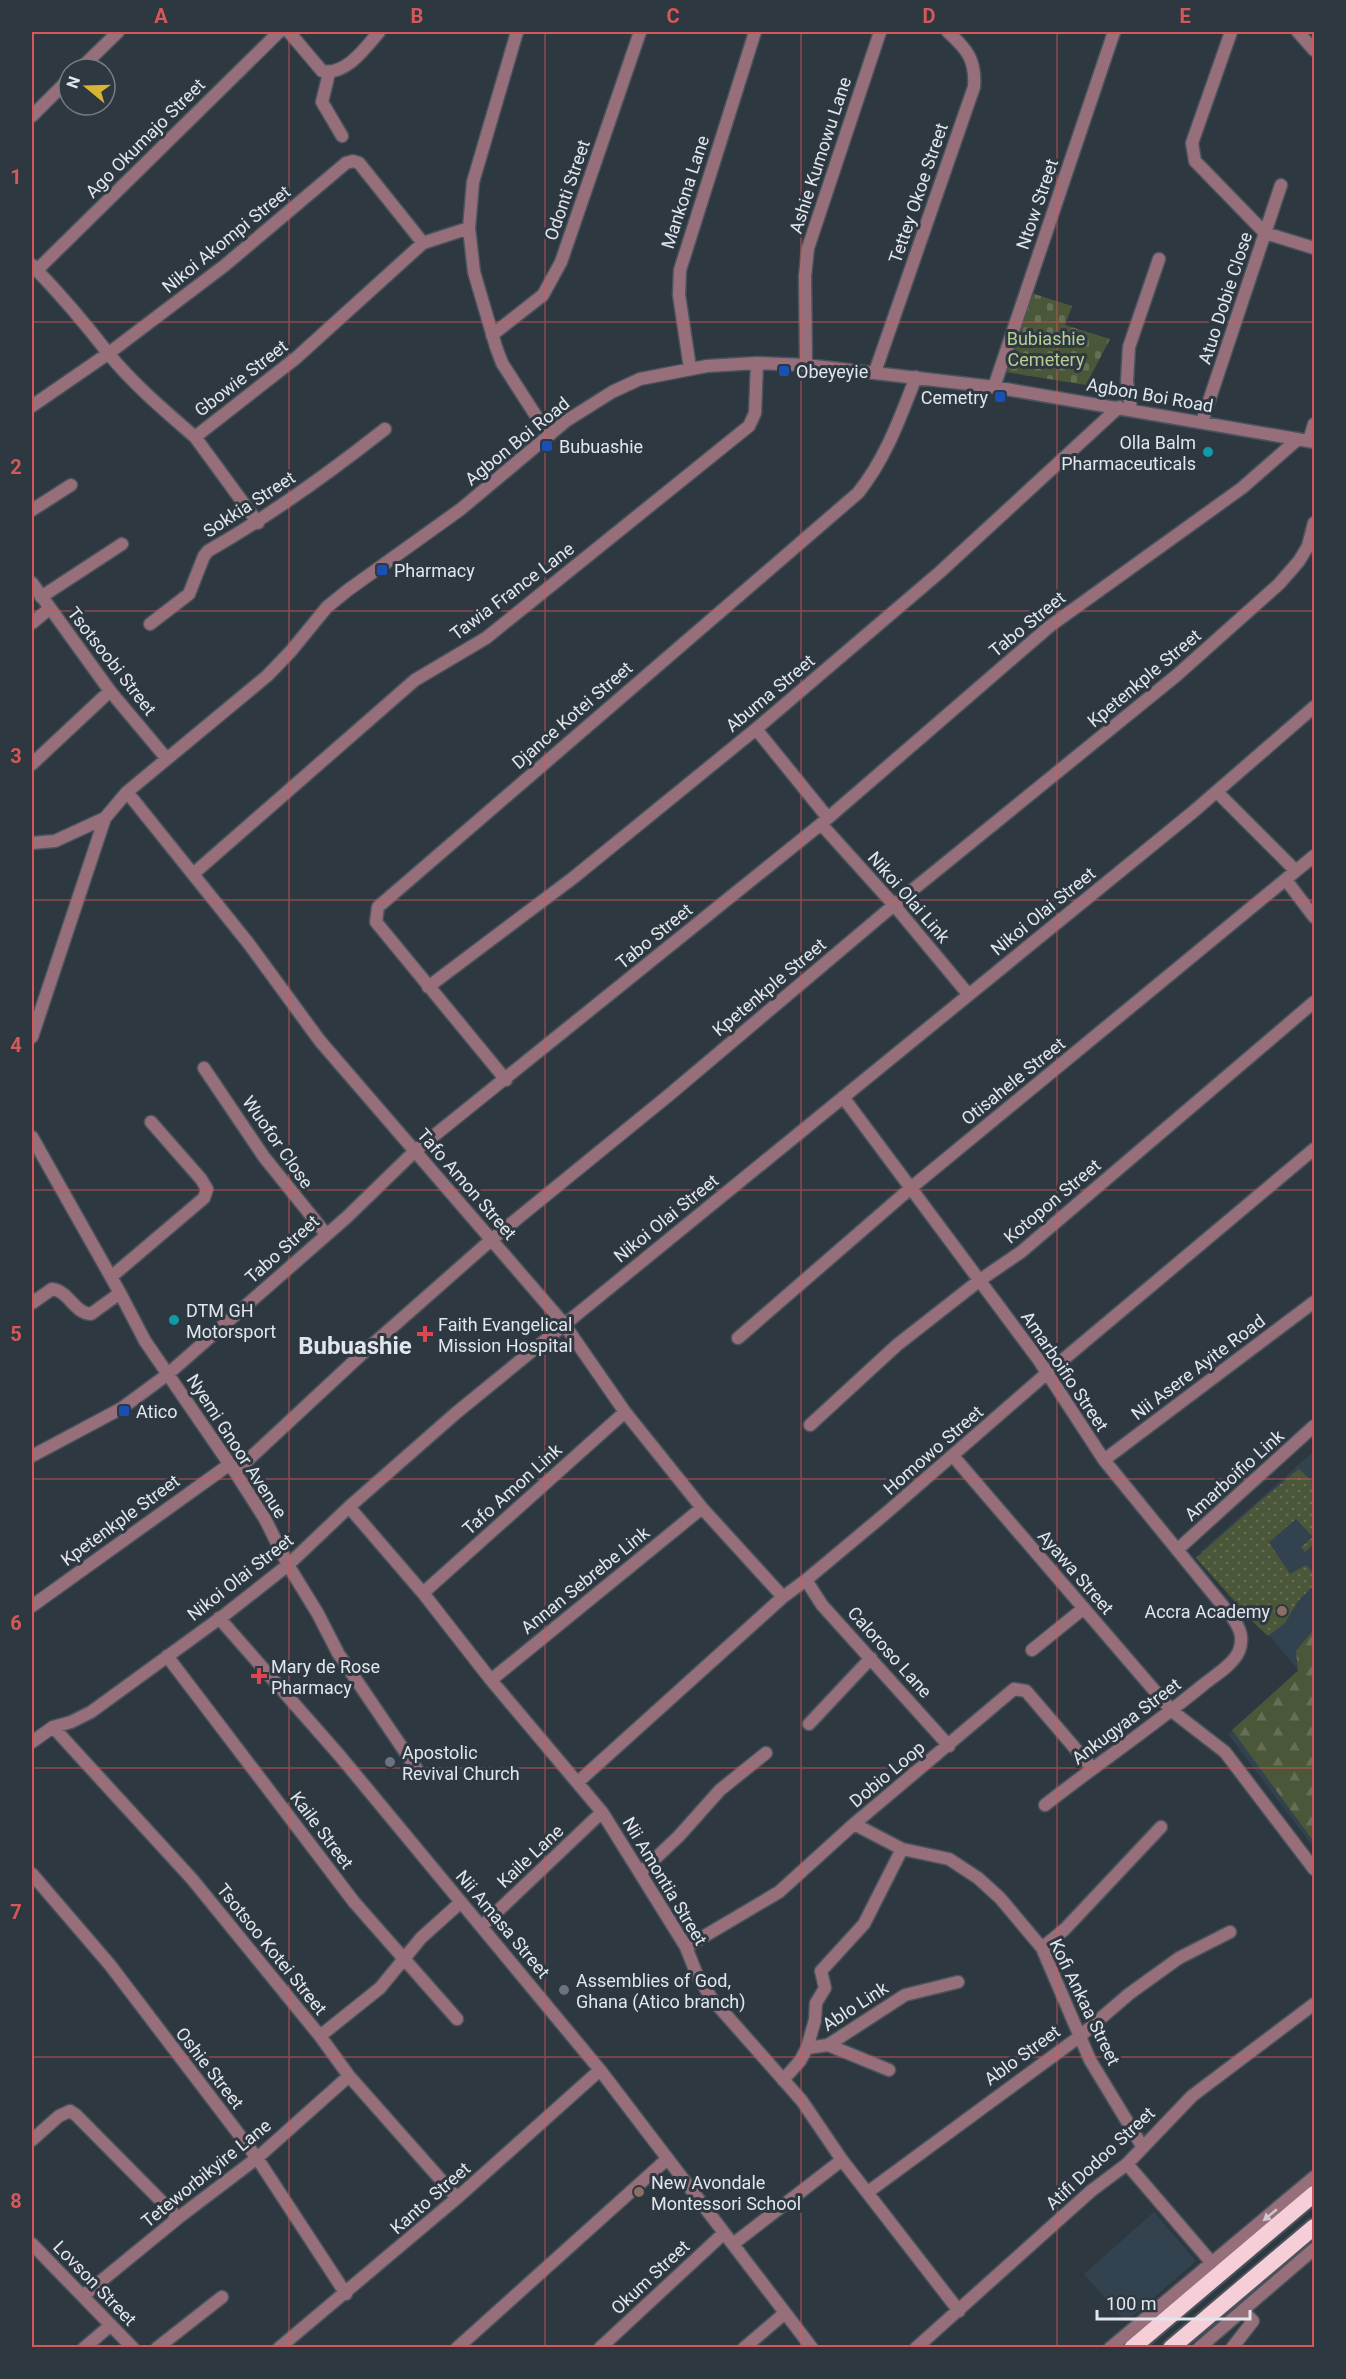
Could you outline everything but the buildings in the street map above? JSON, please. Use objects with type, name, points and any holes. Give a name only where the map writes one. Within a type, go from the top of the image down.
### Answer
[{"type":"highway","points":[[1132,2348],[1314,2194]]},
{"type":"highway","points":[[1170,2348],[1314,2227]]},
{"type":"street","points":[[92,57],[118,32]]},
{"type":"street","name":"Ago Okumajo Street","points":[[34,268],[279,32]]},
{"type":"street","points":[[289,32],[322,71],[330,73],[338,71],[360,54],[379,32]]},
{"type":"street","points":[[517,32],[473,182],[469,205],[469,228],[474,272],[502,363],[549,436]]},
{"type":"street","name":"Odonti Street","points":[[492,335],[536,303],[554,277],[640,32]]},
{"type":"street","name":"Mankona Lane","points":[[690,368],[680,295],[680,270],[755,32]]},
{"type":"street","name":"Ashie Kumowu Lane","points":[[806,365],[808,248],[880,32]]},
{"type":"street","name":"Tettey Okoe Street","points":[[875,372],[974,87],[975,71],[970,56],[948,32]]},
{"type":"street","name":"Ntow Street","points":[[994,387],[1114,32]]},
{"type":"street","points":[[1231,32],[1192,143],[1195,161],[1266,233],[1314,248]]},
{"type":"street","points":[[1298,32],[1314,50]]},
{"type":"street","points":[[330,73],[322,102],[324,110],[342,136]]},
{"type":"street","points":[[32,116],[57,91]]},
{"type":"street","name":"Nikoi Akompi Street","points":[[32,406],[109,353],[224,266],[346,163],[353,161],[359,163],[423,243]]},
{"type":"street","name":"Atuo Dobie Close","points":[[1203,422],[1281,185]]},
{"type":"street","name":"Gbowie Street","points":[[34,268],[74,310],[109,353],[161,407],[195,437],[296,358],[423,243],[469,228]]},
{"type":"street","points":[[1125,408],[1129,346],[1159,259]]},
{"type":"street","name":"Agbon Boi Road","points":[[105,818],[128,792],[267,676],[327,607],[461,509],[566,421],[622,387],[640,379],[690,368],[757,363],[806,365],[994,387],[1307,441]]},
{"type":"street","name":"Tawia France Lane","points":[[193,874],[415,680],[486,638],[750,426],[755,413],[757,363]]},
{"type":"street","name":"Djance Kotei Street","points":[[506,1080],[376,922],[376,913],[381,903],[858,493],[875,473],[891,442],[916,377]]},
{"type":"street","name":"Abuma Street","points":[[428,987],[573,878],[756,729],[940,572],[1125,408]]},
{"type":"street","points":[[1307,441],[1314,424]]},
{"type":"street","name":"Sokkia Street","points":[[150,624],[189,594],[208,551],[258,523],[331,472],[385,429]]},
{"type":"street","points":[[195,437],[258,523]]},
{"type":"street","name":"Tabo Street","points":[[32,1456],[122,1408],[168,1374],[347,1217],[415,1151],[825,821],[1050,626],[1307,441]]},
{"type":"street","points":[[32,510],[71,485]]},
{"type":"street","name":"Kpetenkple Street","points":[[32,1606],[232,1468],[491,1240],[669,1095],[894,905],[1177,675],[1268,595],[1299,561],[1308,546],[1314,523]]},
{"type":"street","points":[[41,597],[122,544]]},
{"type":"street","name":"Tsotsoobi Street","points":[[32,583],[110,691],[168,759]]},
{"type":"street","points":[[32,623],[49,609]]},
{"type":"street","points":[[32,764],[110,691]]},
{"type":"street","name":"Nikoi Olai Street","points":[[32,1742],[53,1727],[71,1722],[91,1712],[288,1565],[349,1507],[456,1413],[1217,792],[1314,707]]},
{"type":"street","name":"Nikoi Olai Link","points":[[756,729],[825,821],[968,994]]},
{"type":"street","name":"Tafo Amon Street","points":[[128,792],[249,944],[320,1041],[564,1324],[625,1412],[702,1508],[783,1597]]},
{"type":"street","points":[[1217,792],[1291,876],[1314,917]]},
{"type":"street","points":[[32,843],[55,842],[105,818]]},
{"type":"street","points":[[32,1037],[105,818]]},
{"type":"street","name":"Otisahele Street","points":[[738,1338],[912,1187],[1314,856]]},
{"type":"street","name":"Kotopon Street","points":[[810,1425],[897,1344],[980,1280],[1022,1252],[1314,1002]]},
{"type":"street","name":"Wuofor Close","points":[[204,1068],[264,1157],[326,1234]]},
{"type":"street","name":"Amarboifio Street","points":[[843,1096],[1038,1359],[1104,1460],[1238,1625],[1242,1635],[1239,1651],[1228,1665]]},
{"type":"street","points":[[111,1277],[204,1198],[207,1189],[152,1122]]},
{"type":"street","name":"Nyemi Gnoor Avenue","points":[[32,1137],[145,1341],[265,1519],[288,1565],[318,1614],[338,1653],[418,1772]]},
{"type":"street","name":"Homowo Street","points":[[578,1782],[783,1597],[953,1456],[1046,1374],[1314,1149]]},
{"type":"street","points":[[32,1304],[52,1289],[63,1293],[83,1312],[91,1314],[120,1293]]},
{"type":"street","name":"Nii Asere Ayite Road","points":[[1104,1460],[1314,1302]]},
{"type":"street","name":"Tafo Amon Link","points":[[423,1593],[625,1412]]},
{"type":"street","name":"Amarboifio Link","points":[[1177,1550],[1314,1426]]},
{"type":"street","name":"Ayawa Street","points":[[953,1456],[1172,1711],[1225,1752],[1314,1869]]},
{"type":"street","name":"Nii Amontia Street","points":[[349,1507],[423,1593],[491,1680],[602,1812],[686,1947],[712,1999],[802,2101],[842,2160],[959,2311]]},
{"type":"street","name":"Annan Sebrebe Link","points":[[491,1680],[702,1508]]},
{"type":"street","name":"Caloroso Lane","points":[[806,1580],[822,1605],[949,1746]]},
{"type":"street","points":[[1032,1650],[1084,1608]]},
{"type":"street","name":"Nii Amasa Street","points":[[219,1618],[340,1756],[600,2070],[666,2160],[812,2348]]},
{"type":"street","name":"Kaile Street","points":[[167,1656],[354,1902],[457,2019]]},
{"type":"street","points":[[809,1724],[871,1658]]},
{"type":"street","name":"Ankugyaa Street","points":[[1045,1805],[1172,1711],[1228,1665]]},
{"type":"street","name":"Dobio Loop","points":[[686,1947],[779,1892],[854,1824],[1014,1689],[1026,1691],[1092,1768]]},
{"type":"street","name":"Tsotsoo Kotei Street","points":[[53,1727],[192,1879],[320,2036],[349,2076],[457,2198]]},
{"type":"street","points":[[640,1873],[679,1836],[720,1790],[766,1753]]},
{"type":"street","name":"Kaile Lane","points":[[482,1926],[602,1812]]},
{"type":"street","name":"Kofi Ankaa Street","points":[[854,1824],[902,1849],[949,1859],[978,1878],[1000,1898],[1042,1948],[1090,2060],[1142,2146]]},
{"type":"street","points":[[1042,1948],[1065,1929],[1161,1827]]},
{"type":"street","points":[[783,2080],[800,2061],[807,2048],[815,2020],[816,2003],[825,1988],[821,1971],[864,1924],[902,1849]]},
{"type":"street","name":"Oshie Street","points":[[32,1874],[110,1965],[256,2158],[346,2294]]},
{"type":"street","points":[[320,2036],[380,1988],[421,1938],[461,1902]]},
{"type":"street","name":"Ablo Street","points":[[868,2192],[1079,2037],[1129,1994],[1179,1958],[1230,1932]]},
{"type":"street","name":"Ablo Link","points":[[807,2048],[828,2045],[905,1995],[958,1982]]},
{"type":"street","name":"Atifi Dodoo Street","points":[[916,2348],[1091,2191],[1126,2163],[1192,2096],[1314,2004]]},
{"type":"street","points":[[828,2045],[889,2070]]},
{"type":"street","name":"Kanto Street","points":[[279,2348],[346,2294],[457,2198],[600,2070]]},
{"type":"street","name":"Teteworbikyire Lane","points":[[84,2295],[256,2158],[349,2076]]},
{"type":"street","points":[[32,2139],[59,2116],[70,2111],[178,2218]]},
{"type":"street","points":[[457,2348],[666,2160]]},
{"type":"street","points":[[733,2244],[842,2160]]},
{"type":"street","points":[[1126,2163],[1212,2263]]},
{"type":"street","points":[[1110,2348],[1314,2177]]},
{"type":"street","name":"Okum Street","points":[[600,2348],[724,2233]]},
{"type":"street","name":"Lovson Street","points":[[32,2244],[133,2348]]},
{"type":"street","points":[[1199,2348],[1314,2249]]},
{"type":"street","points":[[157,2348],[222,2297]]},
{"type":"street","points":[[1232,2348],[1254,2321],[1243,2311]]},
{"type":"street","points":[[744,2348],[785,2313]]},
{"type":"street","points":[[84,2348],[111,2325]]},
{"type":"shaded area","name":"Accra Academy","points":[[1314,1451],[1314,1848],[1228,1734],[1298,1670],[1200,1552]]},
{"type":"shaded area","points":[[1154,2212],[1196,2261],[1126,2322],[1084,2274]]},
{"type":"green space","name":"Bubiashie Cemetery","points":[[1031,293],[1072,306],[1065,325],[1110,339],[1086,385],[1006,372]]},
{"type":"green space","points":[[1299,1469],[1314,1483],[1314,1544],[1305,1552],[1301,1547],[1313,1537],[1296,1519],[1269,1542],[1266,1538],[1290,1574],[1306,1565],[1314,1574],[1314,1585],[1298,1601],[1285,1623],[1268,1636],[1196,1558]]},
{"type":"green space","points":[[1314,1629],[1314,1842],[1232,1730],[1298,1671],[1296,1651]]},
{"type":"place","name":"Obeyeyie","points":[[784,371]]},
{"type":"place","name":"Cemetry","points":[[1000,397]]},
{"type":"place","name":"Bubuashie","points":[[547,446]]},
{"type":"place","name":"Olla Balm Pharmaceuticals","points":[[1208,452]]},
{"type":"place","name":"Pharmacy","points":[[382,570]]},
{"type":"place","name":"DTM GH Motorsport","points":[[174,1320]]},
{"type":"place","name":"Faith Evangelical Mission Hospital","points":[[425,1334]]},
{"type":"place","name":"Atico","points":[[124,1411]]},
{"type":"place","name":"Accra Academy","points":[[1282,1611]]},
{"type":"place","name":"Mary de Rose Pharmacy","points":[[259,1676]]},
{"type":"place","name":"Apostolic Revival Church","points":[[390,1762]]},
{"type":"place","name":"Assemblies of God, Ghana (Atico branch)","points":[[564,1990]]},
{"type":"place","name":"New Avondale Montessori School","points":[[639,2192]]},
{"type":"district","name":"Bubuashie","points":[[355,1346]]}]
